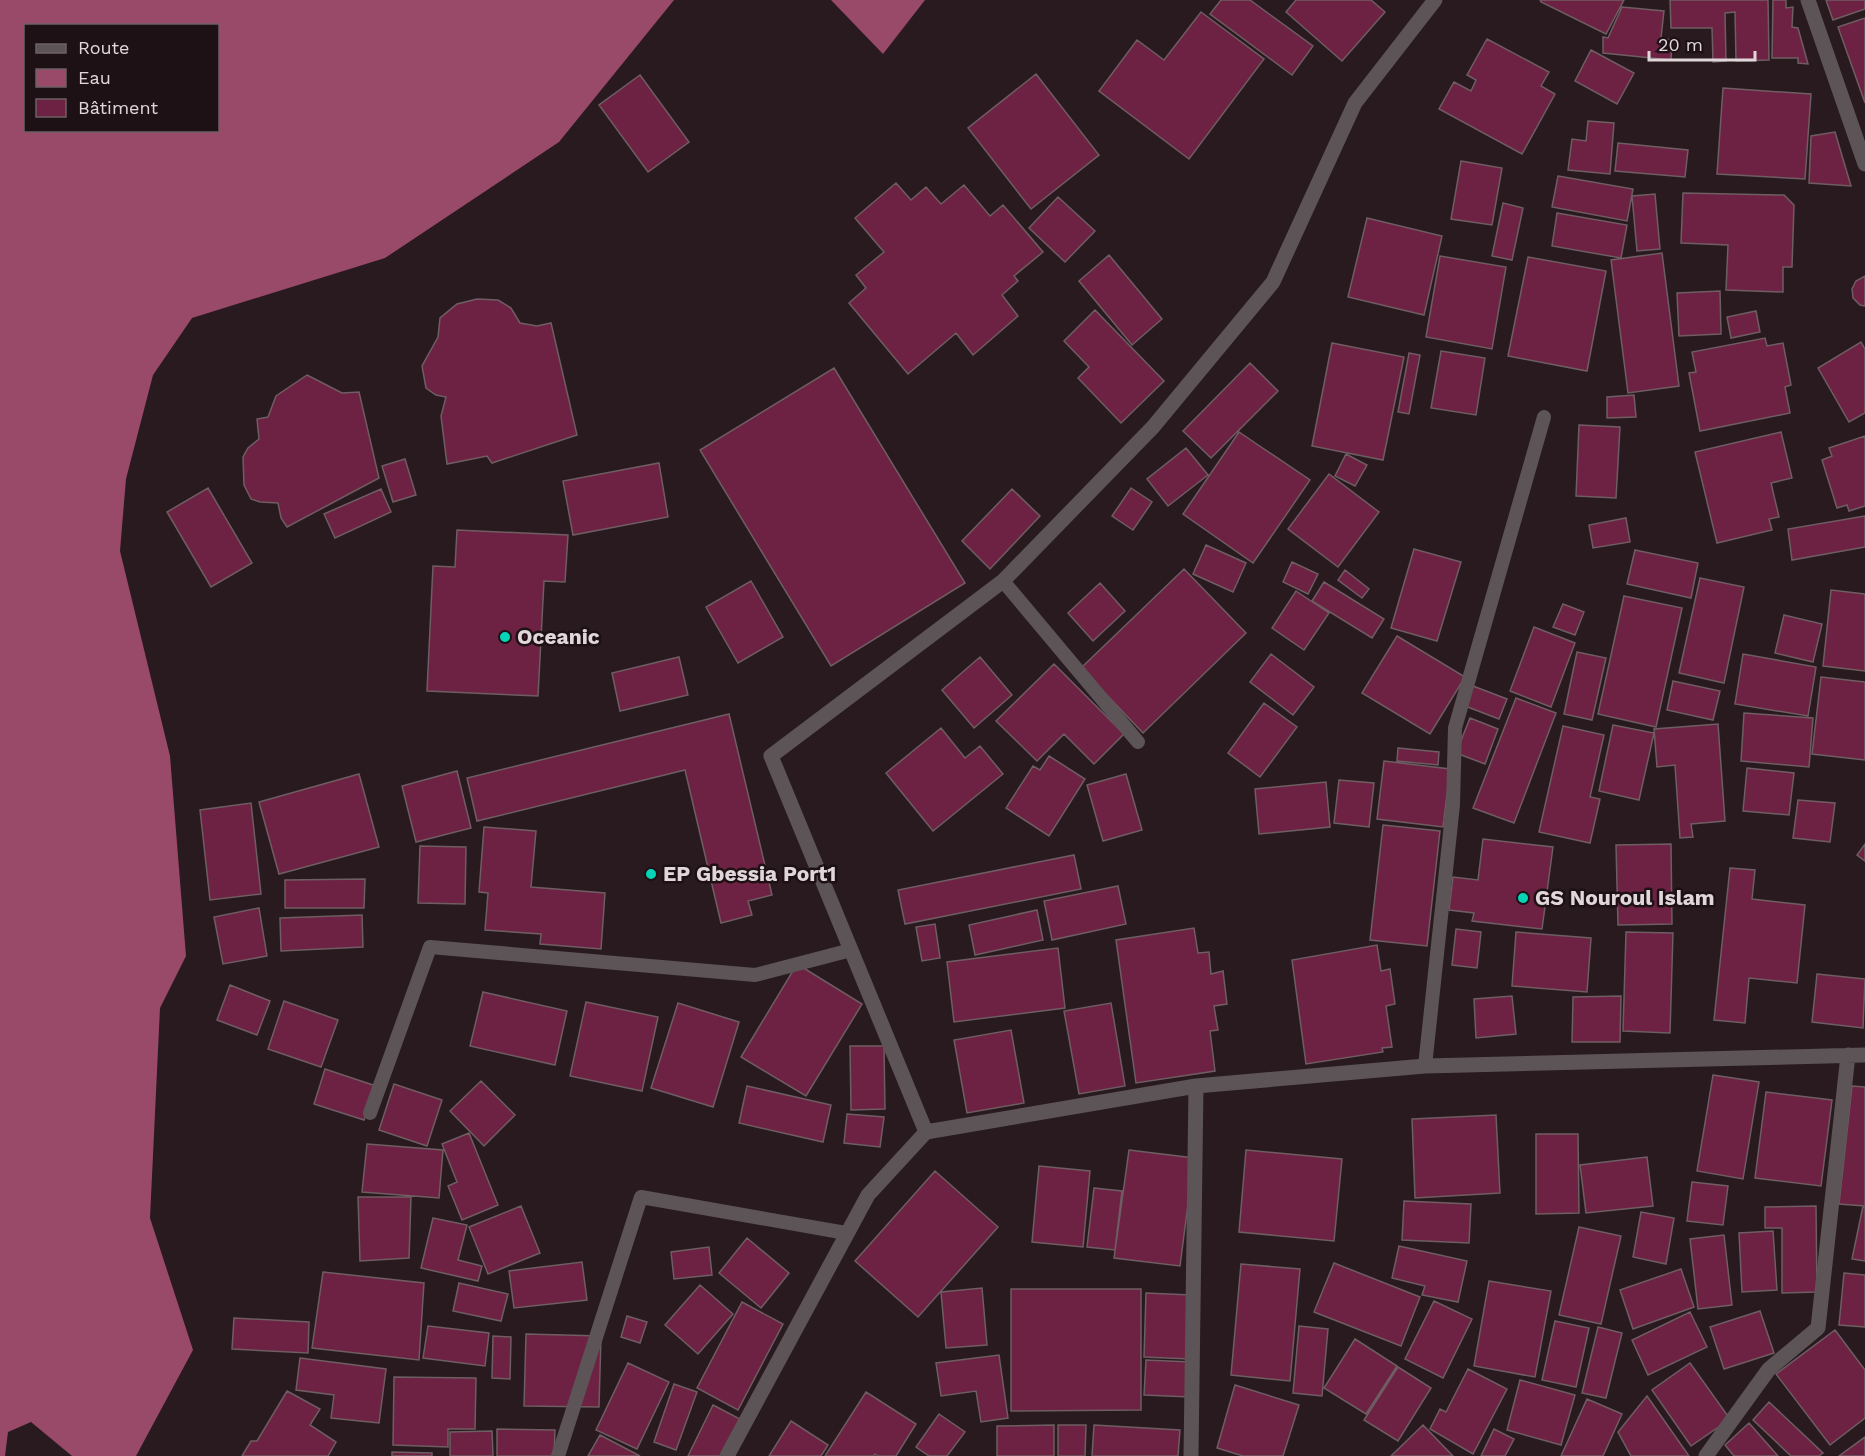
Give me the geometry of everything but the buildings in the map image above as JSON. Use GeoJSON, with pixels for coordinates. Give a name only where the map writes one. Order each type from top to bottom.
{"type":"FeatureCollection","features":[{"type":"Feature","properties":{"kind":"street"},"geometry":{"type":"LineString","coordinates":[[926,1132],[771,756],[1003,581],[1153,428],[1273,282],[1355,103],[1435,0]]}},
{"type":"Feature","properties":{"kind":"street"},"geometry":{"type":"LineString","coordinates":[[1808,0],[1865,164]]}},
{"type":"Feature","properties":{"kind":"street"},"geometry":{"type":"LineString","coordinates":[[1706,1456],[1770,1369],[1818,1328],[1848,1055]]}},
{"type":"Feature","properties":{"kind":"street"},"geometry":{"type":"LineString","coordinates":[[727,1456],[868,1195],[926,1132],[1196,1086],[1425,1066],[1865,1055]]}},
{"type":"Feature","properties":{"kind":"street"},"geometry":{"type":"LineString","coordinates":[[1191,1456],[1196,1086]]}},
{"type":"Feature","properties":{"kind":"lane"},"geometry":{"type":"LineString","coordinates":[[1425,1066],[1453,805],[1455,728],[1544,417]]}},
{"type":"Feature","properties":{"kind":"lane"},"geometry":{"type":"LineString","coordinates":[[1003,581],[1138,742]]}},
{"type":"Feature","properties":{"kind":"lane"},"geometry":{"type":"LineString","coordinates":[[370,1113],[430,947],[755,975],[851,950]]}},
{"type":"Feature","properties":{"kind":"lane"},"geometry":{"type":"LineString","coordinates":[[558,1456],[641,1197],[846,1233]]}},
{"type":"Feature","properties":{"kind":"water"},"geometry":{"type":"Polygon","coordinates":[[[0,0],[674,0],[559,142],[385,258],[192,318],[153,375],[126,479],[120,551],[170,756],[186,956],[160,1008],[150,1218],[193,1350],[136,1456],[72,1456],[31,1422],[8,1432],[5,1456],[0,1456],[0,0]]]}},
{"type":"Feature","properties":{"kind":"water"},"geometry":{"type":"Polygon","coordinates":[[[831,0],[925,0],[883,54],[831,0]]]}},
{"type":"Feature","properties":{"kind":"place","name":"Oceanic"},"geometry":{"type":"Point","coordinates":[505,637]}},
{"type":"Feature","properties":{"kind":"place","name":"EP Gbessia Port1"},"geometry":{"type":"Point","coordinates":[651,874]}},
{"type":"Feature","properties":{"kind":"place","name":"GS Nouroul Islam"},"geometry":{"type":"Point","coordinates":[1523,898]}}]}
